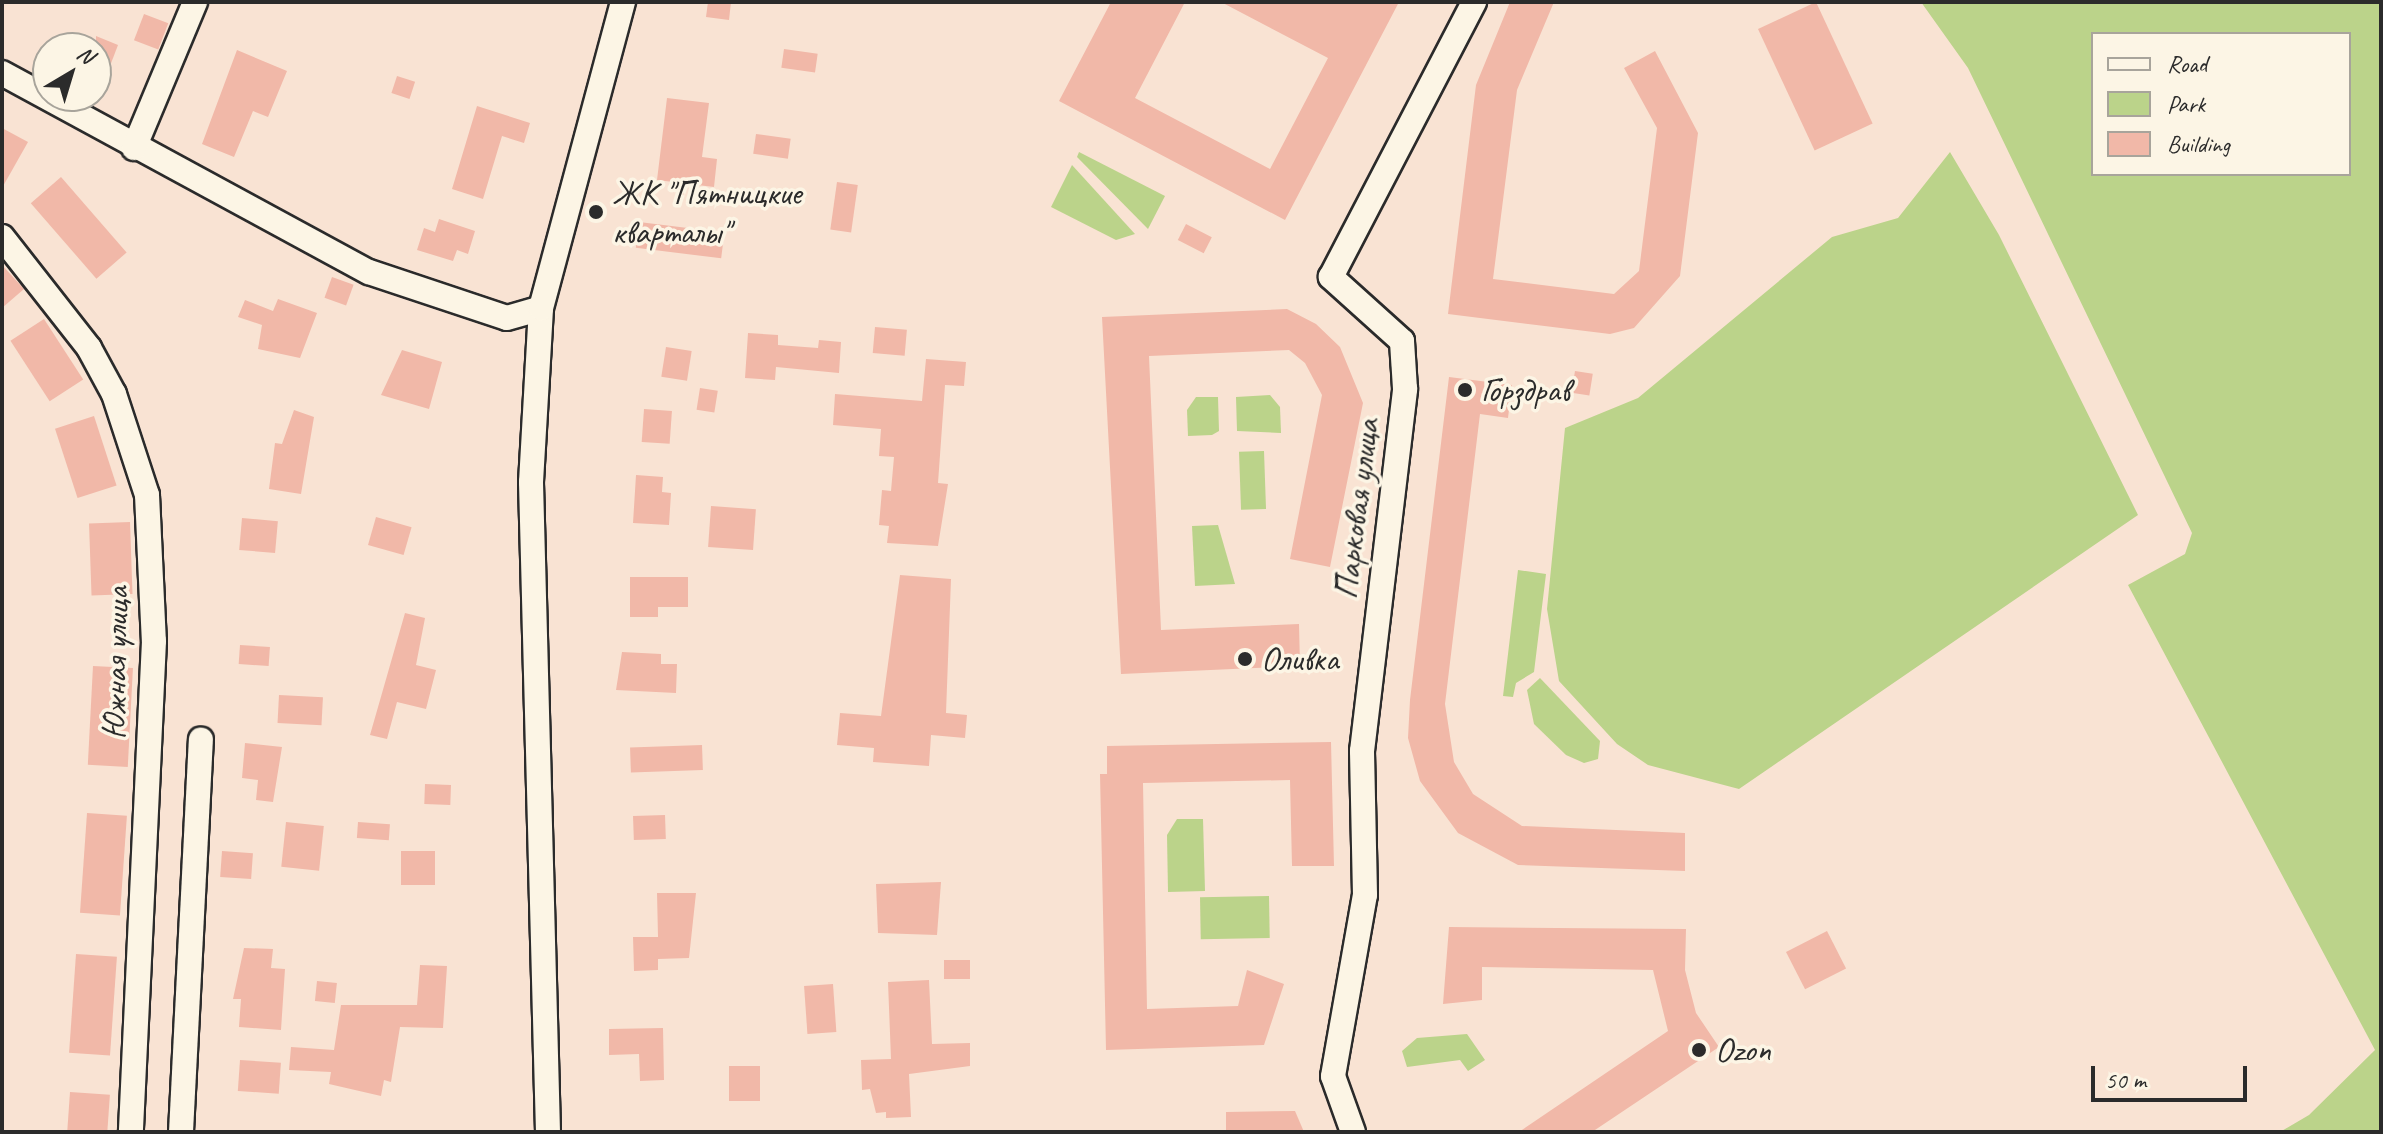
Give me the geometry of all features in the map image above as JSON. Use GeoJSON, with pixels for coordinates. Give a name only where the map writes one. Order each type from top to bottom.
{"type":"FeatureCollection","features":[{"type":"Feature","properties":{"kind":"street"},"geometry":{"type":"LineString","coordinates":[[134,148],[195,2]]}},
{"type":"Feature","properties":{"kind":"street"},"geometry":{"type":"LineString","coordinates":[[548,1132],[531,482],[541,308],[623,2]]}},
{"type":"Feature","properties":{"kind":"street","name":"Парковая улица"},"geometry":{"type":"LineString","coordinates":[[1353,1132],[1333,1076],[1365,895],[1362,751],[1405,389],[1402,341],[1331,277],[1474,2]]}},
{"type":"Feature","properties":{"kind":"street"},"geometry":{"type":"LineString","coordinates":[[2,73],[134,148],[369,272],[507,318],[541,308]]}},
{"type":"Feature","properties":{"kind":"street","name":"Южная улица"},"geometry":{"type":"LineString","coordinates":[[2,237],[89,348],[114,394],[147,495],[154,641],[131,1132]]}},
{"type":"Feature","properties":{"kind":"street"},"geometry":{"type":"LineString","coordinates":[[181,1132],[201,740]]}},
{"type":"Feature","properties":{"kind":"green space"},"geometry":{"type":"Polygon","coordinates":[[[1921,2],[2381,2],[2381,1132],[2280,1132],[2309,1115],[2375,1050],[2128,585],[2185,554],[2192,533],[1968,68],[1921,2]]]}},
{"type":"Feature","properties":{"kind":"green space"},"geometry":{"type":"Polygon","coordinates":[[[1079,152],[1165,196],[1148,229],[1077,157],[1079,152]]]}},
{"type":"Feature","properties":{"kind":"green space"},"geometry":{"type":"Polygon","coordinates":[[[1950,152],[1999,235],[2138,515],[1739,789],[1648,765],[1617,744],[1559,681],[1547,609],[1565,428],[1638,398],[1832,237],[1898,218],[1950,152]]]}},
{"type":"Feature","properties":{"kind":"green space"},"geometry":{"type":"Polygon","coordinates":[[[1072,165],[1135,234],[1116,240],[1051,207],[1072,165]]]}},
{"type":"Feature","properties":{"kind":"green space"},"geometry":{"type":"Polygon","coordinates":[[[1270,395],[1280,407],[1281,433],[1237,431],[1236,397],[1270,395]]]}},
{"type":"Feature","properties":{"kind":"green space"},"geometry":{"type":"Polygon","coordinates":[[[1196,397],[1218,397],[1219,431],[1212,435],[1188,436],[1187,410],[1196,397]]]}},
{"type":"Feature","properties":{"kind":"green space"},"geometry":{"type":"Polygon","coordinates":[[[1264,451],[1266,509],[1241,510],[1239,452],[1264,451]]]}},
{"type":"Feature","properties":{"kind":"green space"},"geometry":{"type":"Polygon","coordinates":[[[1218,525],[1235,584],[1195,586],[1192,526],[1218,525]]]}},
{"type":"Feature","properties":{"kind":"green space"},"geometry":{"type":"Polygon","coordinates":[[[1518,570],[1546,574],[1534,672],[1516,683],[1513,697],[1503,696],[1518,570]]]}},
{"type":"Feature","properties":{"kind":"green space"},"geometry":{"type":"Polygon","coordinates":[[[1540,678],[1600,741],[1598,759],[1584,763],[1566,755],[1534,724],[1527,690],[1540,678]]]}},
{"type":"Feature","properties":{"kind":"green space"},"geometry":{"type":"Polygon","coordinates":[[[1177,819],[1203,819],[1205,891],[1168,892],[1167,835],[1177,819]]]}},
{"type":"Feature","properties":{"kind":"green space"},"geometry":{"type":"Polygon","coordinates":[[[1269,896],[1270,938],[1201,939],[1200,897],[1269,896]]]}},
{"type":"Feature","properties":{"kind":"green space"},"geometry":{"type":"Polygon","coordinates":[[[1467,1034],[1485,1060],[1468,1071],[1460,1060],[1407,1067],[1402,1051],[1417,1038],[1467,1034]]]}},
{"type":"Feature","properties":{"kind":"building"},"geometry":{"type":"Polygon","coordinates":[[[708,2],[731,2],[729,20],[706,17],[708,2]]]}},
{"type":"Feature","properties":{"kind":"building"},"geometry":{"type":"Polygon","coordinates":[[[1111,2],[1185,2],[1135,98],[1270,169],[1328,58],[1221,2],[1399,2],[1285,220],[1059,101],[1111,2]]]}},
{"type":"Feature","properties":{"kind":"building"},"geometry":{"type":"Polygon","coordinates":[[[1510,2],[1554,2],[1517,90],[1493,279],[1614,294],[1639,271],[1657,128],[1624,68],[1655,51],[1698,133],[1680,276],[1634,328],[1610,334],[1448,314],[1476,85],[1510,2]]]}},
{"type":"Feature","properties":{"kind":"building"},"geometry":{"type":"Polygon","coordinates":[[[1816,2],[1873,123],[1815,150],[1758,29],[1816,2]]]}},
{"type":"Feature","properties":{"kind":"building"},"geometry":{"type":"Polygon","coordinates":[[[144,14],[168,23],[158,49],[134,40],[144,14]]]}},
{"type":"Feature","properties":{"kind":"building"},"geometry":{"type":"Polygon","coordinates":[[[112,43],[118,45],[112,61],[112,43]]]}},
{"type":"Feature","properties":{"kind":"building"},"geometry":{"type":"Polygon","coordinates":[[[784,49],[818,54],[815,73],[781,68],[784,49]]]}},
{"type":"Feature","properties":{"kind":"building"},"geometry":{"type":"Polygon","coordinates":[[[237,50],[287,71],[268,117],[253,111],[234,157],[202,144],[237,50]]]}},
{"type":"Feature","properties":{"kind":"building"},"geometry":{"type":"Polygon","coordinates":[[[397,76],[415,82],[410,99],[391,93],[397,76]]]}},
{"type":"Feature","properties":{"kind":"building"},"geometry":{"type":"Polygon","coordinates":[[[667,98],[709,103],[702,157],[717,159],[714,187],[657,180],[667,98]]]}},
{"type":"Feature","properties":{"kind":"building"},"geometry":{"type":"Polygon","coordinates":[[[477,106],[530,123],[524,143],[502,136],[483,199],[452,189],[477,106]]]}},
{"type":"Feature","properties":{"kind":"building"},"geometry":{"type":"Polygon","coordinates":[[[2,128],[28,142],[2,188],[2,128]]]}},
{"type":"Feature","properties":{"kind":"building"},"geometry":{"type":"Polygon","coordinates":[[[756,134],[791,139],[788,159],[753,154],[756,134]]]}},
{"type":"Feature","properties":{"kind":"building"},"geometry":{"type":"Polygon","coordinates":[[[61,177],[127,252],[96,279],[31,203],[61,177]]]}},
{"type":"Feature","properties":{"kind":"building"},"geometry":{"type":"Polygon","coordinates":[[[837,182],[858,185],[851,232],[830,230],[837,182]]]}},
{"type":"Feature","properties":{"kind":"building"},"geometry":{"type":"Polygon","coordinates":[[[439,219],[475,231],[468,254],[457,250],[453,261],[417,250],[424,228],[435,232],[439,219]]]}},
{"type":"Feature","properties":{"kind":"building"},"geometry":{"type":"Polygon","coordinates":[[[639,222],[724,232],[721,258],[636,248],[639,222]]]}},
{"type":"Feature","properties":{"kind":"building"},"geometry":{"type":"Polygon","coordinates":[[[1186,224],[1212,237],[1204,253],[1178,240],[1186,224]]]}},
{"type":"Feature","properties":{"kind":"building"},"geometry":{"type":"Polygon","coordinates":[[[2,265],[24,289],[2,308],[2,265]]]}},
{"type":"Feature","properties":{"kind":"building"},"geometry":{"type":"Polygon","coordinates":[[[332,277],[354,285],[346,306],[324,298],[332,277]]]}},
{"type":"Feature","properties":{"kind":"building"},"geometry":{"type":"Polygon","coordinates":[[[278,299],[317,313],[300,358],[258,349],[262,325],[238,317],[245,300],[273,311],[278,299]]]}},
{"type":"Feature","properties":{"kind":"building"},"geometry":{"type":"Polygon","coordinates":[[[1287,309],[1316,324],[1340,347],[1363,403],[1330,567],[1290,559],[1322,395],[1305,363],[1289,350],[1149,356],[1161,630],[1299,624],[1300,666],[1121,674],[1102,317],[1287,309]]]}},
{"type":"Feature","properties":{"kind":"building"},"geometry":{"type":"Polygon","coordinates":[[[44,319],[83,379],[50,401],[10,341],[44,319]]]}},
{"type":"Feature","properties":{"kind":"building"},"geometry":{"type":"Polygon","coordinates":[[[875,327],[907,330],[905,356],[873,353],[875,327]]]}},
{"type":"Feature","properties":{"kind":"building"},"geometry":{"type":"Polygon","coordinates":[[[748,333],[778,335],[778,345],[818,348],[819,340],[841,342],[839,373],[776,367],[775,380],[745,378],[748,333]]]}},
{"type":"Feature","properties":{"kind":"building"},"geometry":{"type":"Polygon","coordinates":[[[666,347],[692,351],[687,381],[661,377],[666,347]]]}},
{"type":"Feature","properties":{"kind":"building"},"geometry":{"type":"Polygon","coordinates":[[[402,350],[442,362],[429,409],[381,395],[402,350]]]}},
{"type":"Feature","properties":{"kind":"building"},"geometry":{"type":"Polygon","coordinates":[[[926,359],[966,362],[964,386],[945,385],[938,483],[948,484],[938,546],[887,543],[889,526],[879,525],[882,490],[891,491],[894,457],[879,456],[881,429],[833,425],[835,394],[922,401],[926,359]]]}},
{"type":"Feature","properties":{"kind":"building"},"geometry":{"type":"Polygon","coordinates":[[[1575,371],[1593,374],[1589,396],[1572,393],[1575,371]]]}},
{"type":"Feature","properties":{"kind":"building"},"geometry":{"type":"Polygon","coordinates":[[[1449,377],[1512,385],[1508,418],[1480,414],[1445,704],[1454,762],[1473,794],[1522,826],[1685,833],[1685,871],[1518,865],[1458,833],[1420,781],[1408,738],[1410,700],[1449,377]]]}},
{"type":"Feature","properties":{"kind":"building"},"geometry":{"type":"Polygon","coordinates":[[[700,388],[718,391],[714,413],[697,410],[700,388]]]}},
{"type":"Feature","properties":{"kind":"building"},"geometry":{"type":"Polygon","coordinates":[[[644,409],[672,411],[670,444],[642,442],[644,409]]]}},
{"type":"Feature","properties":{"kind":"building"},"geometry":{"type":"Polygon","coordinates":[[[294,410],[314,417],[301,494],[269,489],[275,443],[282,444],[294,410]]]}},
{"type":"Feature","properties":{"kind":"building"},"geometry":{"type":"Polygon","coordinates":[[[94,416],[117,485],[78,498],[55,429],[94,416]]]}},
{"type":"Feature","properties":{"kind":"building"},"geometry":{"type":"Polygon","coordinates":[[[636,475],[663,477],[662,492],[671,493],[669,525],[633,523],[636,475]]]}},
{"type":"Feature","properties":{"kind":"building"},"geometry":{"type":"Polygon","coordinates":[[[711,506],[756,509],[753,550],[708,547],[711,506]]]}},
{"type":"Feature","properties":{"kind":"building"},"geometry":{"type":"Polygon","coordinates":[[[376,517],[412,527],[404,555],[368,545],[376,517]]]}},
{"type":"Feature","properties":{"kind":"building"},"geometry":{"type":"Polygon","coordinates":[[[242,518],[278,521],[275,553],[239,550],[242,518]]]}},
{"type":"Feature","properties":{"kind":"building"},"geometry":{"type":"Polygon","coordinates":[[[130,522],[133,594],[92,595],[89,523],[130,522]]]}},
{"type":"Feature","properties":{"kind":"building"},"geometry":{"type":"Polygon","coordinates":[[[900,575],[951,579],[946,713],[967,715],[965,738],[931,735],[929,766],[873,762],[874,748],[837,745],[840,713],[881,716],[900,575]]]}},
{"type":"Feature","properties":{"kind":"building"},"geometry":{"type":"Polygon","coordinates":[[[630,577],[688,577],[688,607],[658,607],[658,617],[630,617],[630,577]]]}},
{"type":"Feature","properties":{"kind":"building"},"geometry":{"type":"Polygon","coordinates":[[[405,613],[425,618],[416,665],[436,670],[426,709],[397,702],[387,739],[370,735],[405,613]]]}},
{"type":"Feature","properties":{"kind":"building"},"geometry":{"type":"Polygon","coordinates":[[[240,645],[270,647],[269,666],[239,664],[240,645]]]}},
{"type":"Feature","properties":{"kind":"building"},"geometry":{"type":"Polygon","coordinates":[[[622,652],[661,654],[661,664],[677,664],[676,693],[616,690],[622,652]]]}},
{"type":"Feature","properties":{"kind":"building"},"geometry":{"type":"Polygon","coordinates":[[[93,666],[133,668],[128,767],[88,765],[93,666]]]}},
{"type":"Feature","properties":{"kind":"building"},"geometry":{"type":"Polygon","coordinates":[[[279,695],[323,697],[321,725],[278,723],[279,695]]]}},
{"type":"Feature","properties":{"kind":"building"},"geometry":{"type":"Polygon","coordinates":[[[1331,742],[1334,866],[1292,866],[1290,780],[1143,783],[1147,1009],[1238,1006],[1247,970],[1284,984],[1264,1045],[1106,1050],[1100,774],[1107,774],[1107,746],[1331,742]]]}},
{"type":"Feature","properties":{"kind":"building"},"geometry":{"type":"Polygon","coordinates":[[[245,743],[282,747],[273,802],[256,800],[258,780],[242,778],[245,743]]]}},
{"type":"Feature","properties":{"kind":"building"},"geometry":{"type":"Polygon","coordinates":[[[702,745],[703,770],[631,772],[630,748],[702,745]]]}},
{"type":"Feature","properties":{"kind":"building"},"geometry":{"type":"Polygon","coordinates":[[[425,784],[451,785],[450,805],[424,804],[425,784]]]}},
{"type":"Feature","properties":{"kind":"building"},"geometry":{"type":"Polygon","coordinates":[[[87,813],[127,816],[120,916],[80,913],[87,813]]]}},
{"type":"Feature","properties":{"kind":"building"},"geometry":{"type":"Polygon","coordinates":[[[665,815],[666,839],[634,840],[633,816],[665,815]]]}},
{"type":"Feature","properties":{"kind":"building"},"geometry":{"type":"Polygon","coordinates":[[[286,822],[324,826],[319,871],[281,867],[286,822]]]}},
{"type":"Feature","properties":{"kind":"building"},"geometry":{"type":"Polygon","coordinates":[[[358,822],[390,824],[389,840],[357,838],[358,822]]]}},
{"type":"Feature","properties":{"kind":"building"},"geometry":{"type":"Polygon","coordinates":[[[222,851],[253,853],[251,879],[220,877],[222,851]]]}},
{"type":"Feature","properties":{"kind":"building"},"geometry":{"type":"Polygon","coordinates":[[[401,851],[435,851],[435,885],[401,885],[401,851]]]}},
{"type":"Feature","properties":{"kind":"building"},"geometry":{"type":"Polygon","coordinates":[[[941,882],[937,935],[878,933],[876,884],[941,882]]]}},
{"type":"Feature","properties":{"kind":"building"},"geometry":{"type":"Polygon","coordinates":[[[657,893],[696,893],[689,958],[658,959],[658,970],[634,971],[633,937],[658,937],[657,893]]]}},
{"type":"Feature","properties":{"kind":"building"},"geometry":{"type":"Polygon","coordinates":[[[1449,927],[1686,929],[1685,970],[1696,1013],[1719,1047],[1592,1132],[1519,1132],[1668,1031],[1653,970],[1482,967],[1482,1000],[1443,1004],[1449,927]]]}},
{"type":"Feature","properties":{"kind":"building"},"geometry":{"type":"Polygon","coordinates":[[[1827,931],[1846,968],[1805,989],[1786,952],[1827,931]]]}},
{"type":"Feature","properties":{"kind":"building"},"geometry":{"type":"Polygon","coordinates":[[[244,948],[273,949],[271,968],[285,969],[281,1030],[239,1027],[241,999],[233,999],[244,948]]]}},
{"type":"Feature","properties":{"kind":"building"},"geometry":{"type":"Polygon","coordinates":[[[76,954],[117,957],[110,1056],[69,1053],[76,954]]]}},
{"type":"Feature","properties":{"kind":"building"},"geometry":{"type":"Polygon","coordinates":[[[944,960],[970,960],[970,979],[944,979],[944,960]]]}},
{"type":"Feature","properties":{"kind":"building"},"geometry":{"type":"Polygon","coordinates":[[[420,965],[447,966],[443,1028],[400,1027],[391,1082],[384,1080],[381,1096],[329,1084],[331,1072],[289,1070],[291,1047],[334,1050],[341,1005],[417,1005],[420,965]]]}},
{"type":"Feature","properties":{"kind":"building"},"geometry":{"type":"Polygon","coordinates":[[[929,980],[932,1044],[970,1043],[970,1066],[909,1074],[911,1117],[886,1118],[886,1112],[876,1113],[870,1089],[862,1090],[861,1060],[891,1059],[888,982],[929,980]]]}},
{"type":"Feature","properties":{"kind":"building"},"geometry":{"type":"Polygon","coordinates":[[[317,981],[337,983],[335,1003],[315,1001],[317,981]]]}},
{"type":"Feature","properties":{"kind":"building"},"geometry":{"type":"Polygon","coordinates":[[[833,984],[836,1032],[807,1034],[804,986],[833,984]]]}},
{"type":"Feature","properties":{"kind":"building"},"geometry":{"type":"Polygon","coordinates":[[[663,1028],[664,1080],[640,1081],[639,1054],[609,1055],[609,1029],[663,1028]]]}},
{"type":"Feature","properties":{"kind":"building"},"geometry":{"type":"Polygon","coordinates":[[[240,1060],[281,1063],[279,1094],[238,1091],[240,1060]]]}},
{"type":"Feature","properties":{"kind":"building"},"geometry":{"type":"Polygon","coordinates":[[[729,1066],[760,1066],[760,1101],[729,1101],[729,1066]]]}},
{"type":"Feature","properties":{"kind":"building"},"geometry":{"type":"Polygon","coordinates":[[[70,1092],[110,1095],[107,1132],[67,1132],[70,1092]]]}},
{"type":"Feature","properties":{"kind":"building"},"geometry":{"type":"Polygon","coordinates":[[[1295,1111],[1304,1132],[1226,1132],[1226,1112],[1295,1111]]]}},
{"type":"Feature","properties":{"kind":"place","name":"ЖК \"Пятницкие кварталы\""},"geometry":{"type":"Point","coordinates":[596,212]}},
{"type":"Feature","properties":{"kind":"place","name":"Горздрав"},"geometry":{"type":"Point","coordinates":[1465,390]}},
{"type":"Feature","properties":{"kind":"place","name":"Оливка"},"geometry":{"type":"Point","coordinates":[1245,659]}},
{"type":"Feature","properties":{"kind":"place","name":"Ozon"},"geometry":{"type":"Point","coordinates":[1699,1050]}}]}
